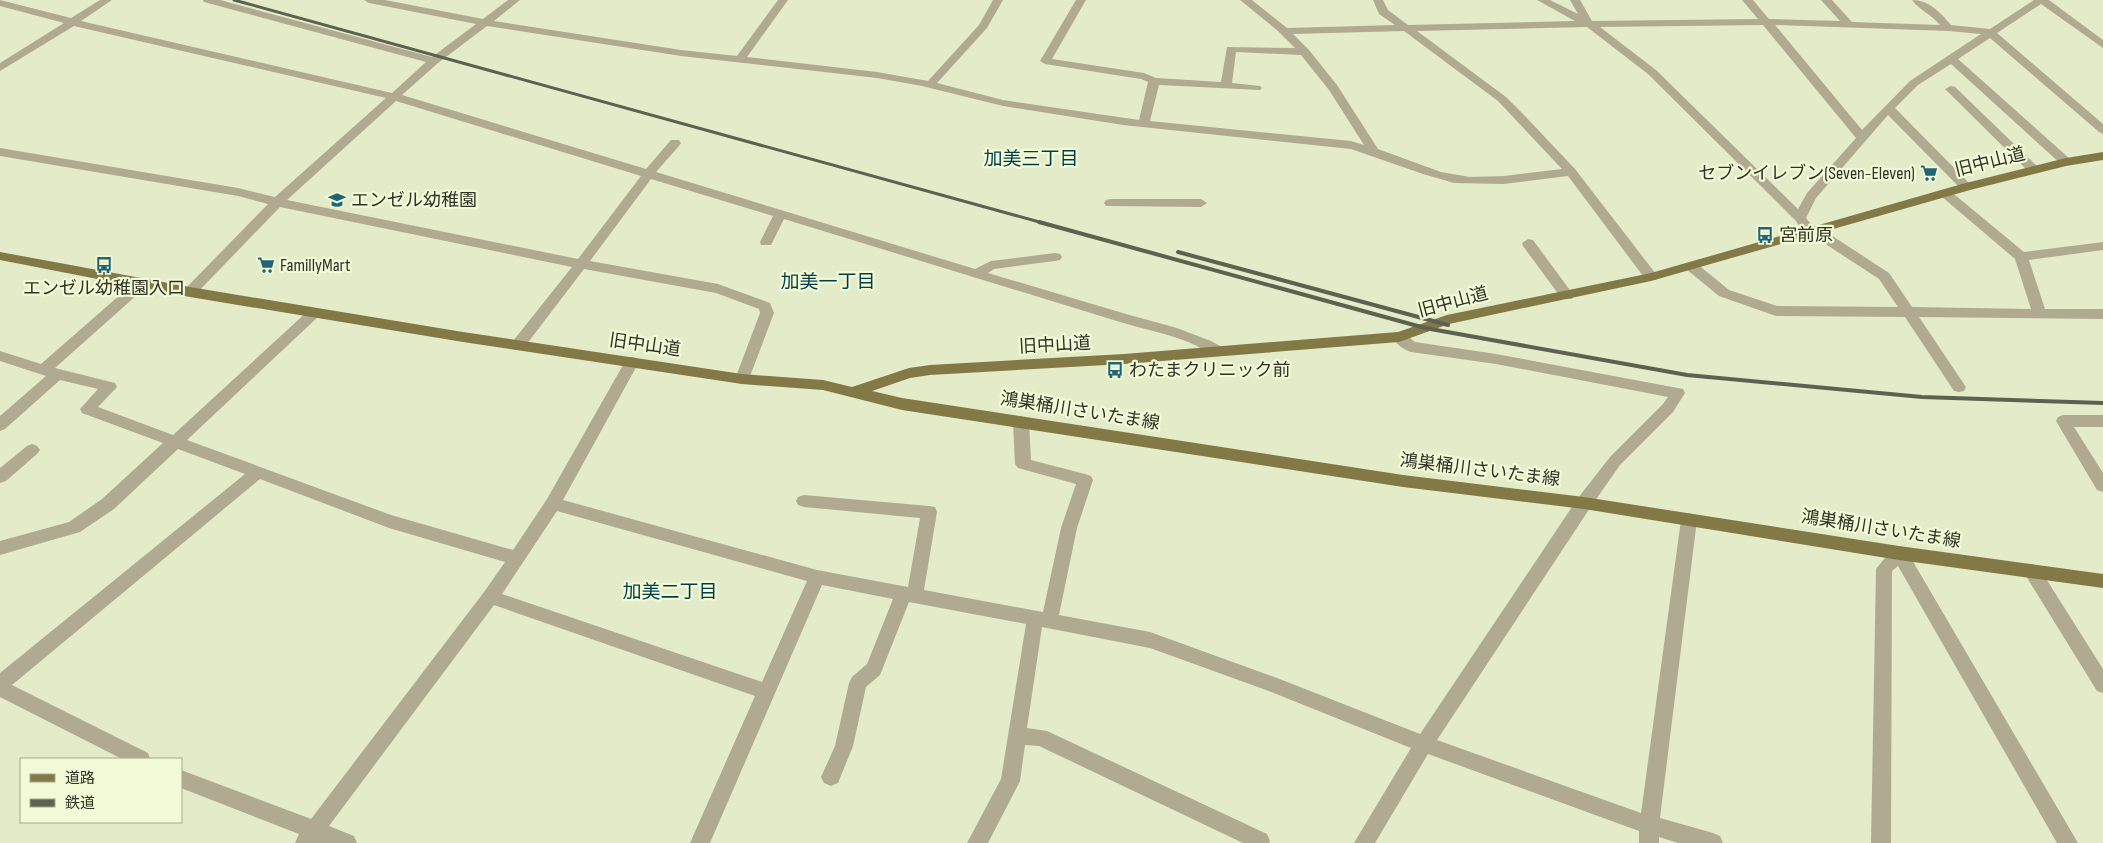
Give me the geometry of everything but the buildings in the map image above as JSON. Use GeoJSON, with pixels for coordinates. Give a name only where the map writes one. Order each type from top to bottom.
{"type":"FeatureCollection","features":[{"type":"Feature","properties":{"kind":"main road","name":"旧中山道"},"geometry":{"type":"LineString","coordinates":[[0,256],[314,313],[742,379],[823,385],[853,392],[916,372],[1124,360],[1399,337],[1447,320],[1651,277],[1966,187],[2066,162],[2103,156]]}},
{"type":"Feature","properties":{"kind":"main road","name":"鴻巣桶川さいたま線"},"geometry":{"type":"LineString","coordinates":[[853,392],[902,404],[1403,481],[1584,503],[1899,553],[2103,581]]}},
{"type":"Feature","properties":{"kind":"street"},"geometry":{"type":"LineString","coordinates":[[0,68],[107,0]]}},
{"type":"Feature","properties":{"kind":"street"},"geometry":{"type":"LineString","coordinates":[[208,0],[434,61]]}},
{"type":"Feature","properties":{"kind":"street"},"geometry":{"type":"LineString","coordinates":[[369,0],[485,23],[673,52],[848,71],[930,85],[1029,108],[1144,124],[1351,145],[1373,150],[1438,176],[1464,180],[1513,180],[1570,172]]}},
{"type":"Feature","properties":{"kind":"street"},"geometry":{"type":"LineString","coordinates":[[190,292],[277,202],[434,61],[515,0]]}},
{"type":"Feature","properties":{"kind":"street"},"geometry":{"type":"LineString","coordinates":[[740,59],[783,0]]}},
{"type":"Feature","properties":{"kind":"street"},"geometry":{"type":"LineString","coordinates":[[930,85],[983,26],[998,0]]}},
{"type":"Feature","properties":{"kind":"street"},"geometry":{"type":"LineString","coordinates":[[1081,0],[1045,61],[1144,76],[1154,81],[1256,88]]}},
{"type":"Feature","properties":{"kind":"street"},"geometry":{"type":"LineString","coordinates":[[1245,0],[1305,52],[1351,113],[1373,150]]}},
{"type":"Feature","properties":{"kind":"street"},"geometry":{"type":"LineString","coordinates":[[1378,0],[1383,12],[1408,28],[1502,99],[1539,136],[1570,172],[1651,277]]}},
{"type":"Feature","properties":{"kind":"street"},"geometry":{"type":"LineString","coordinates":[[1542,0],[1589,24],[1652,72],[1800,218],[1809,231],[1826,238],[1884,276],[1959,387]]}},
{"type":"Feature","properties":{"kind":"street"},"geometry":{"type":"LineString","coordinates":[[1575,0],[1589,24]]}},
{"type":"Feature","properties":{"kind":"street"},"geometry":{"type":"LineString","coordinates":[[1747,0],[1798,58],[1862,138]]}},
{"type":"Feature","properties":{"kind":"street"},"geometry":{"type":"LineString","coordinates":[[1826,0],[1849,25]]}},
{"type":"Feature","properties":{"kind":"street"},"geometry":{"type":"LineString","coordinates":[[1918,0],[1923,6],[1935,12],[1948,28]]}},
{"type":"Feature","properties":{"kind":"street"},"geometry":{"type":"LineString","coordinates":[[1800,218],[1811,196],[1888,108],[1914,83],[1952,59],[1989,32],[2042,0],[2103,44]]}},
{"type":"Feature","properties":{"kind":"street"},"geometry":{"type":"LineString","coordinates":[[0,3],[72,22],[396,96],[1125,319],[1176,331],[1199,340],[1217,351]]}},
{"type":"Feature","properties":{"kind":"street"},"geometry":{"type":"LineString","coordinates":[[1283,31],[1766,22],[1948,28],[1989,32],[2103,130]]}},
{"type":"Feature","properties":{"kind":"street"},"geometry":{"type":"LineString","coordinates":[[1226,86],[1231,49],[1305,52]]}},
{"type":"Feature","properties":{"kind":"street"},"geometry":{"type":"LineString","coordinates":[[1952,59],[2066,162]]}},
{"type":"Feature","properties":{"kind":"street"},"geometry":{"type":"LineString","coordinates":[[1144,124],[1154,81]]}},
{"type":"Feature","properties":{"kind":"street"},"geometry":{"type":"LineString","coordinates":[[1951,89],[2034,170]]}},
{"type":"Feature","properties":{"kind":"street"},"geometry":{"type":"LineString","coordinates":[[1888,108],[1966,187]]}},
{"type":"Feature","properties":{"kind":"street"},"geometry":{"type":"LineString","coordinates":[[518,345],[648,174],[675,143]]}},
{"type":"Feature","properties":{"kind":"street"},"geometry":{"type":"LineString","coordinates":[[0,152],[178,180],[581,264],[718,289],[765,306],[767,313],[742,379]]}},
{"type":"Feature","properties":{"kind":"street"},"geometry":{"type":"LineString","coordinates":[[1945,193],[2021,257],[2040,314]]}},
{"type":"Feature","properties":{"kind":"street"},"geometry":{"type":"LineString","coordinates":[[1110,203],[1201,203]]}},
{"type":"Feature","properties":{"kind":"street"},"geometry":{"type":"LineString","coordinates":[[766,242],[781,213]]}},
{"type":"Feature","properties":{"kind":"street"},"geometry":{"type":"LineString","coordinates":[[1528,243],[1567,296]]}},
{"type":"Feature","properties":{"kind":"street"},"geometry":{"type":"LineString","coordinates":[[2021,257],[2103,246]]}},
{"type":"Feature","properties":{"kind":"street"},"geometry":{"type":"LineString","coordinates":[[977,273],[991,265],[1055,258]]}},
{"type":"Feature","properties":{"kind":"street"},"geometry":{"type":"LineString","coordinates":[[1691,266],[1724,293],[1776,311],[1911,314],[2103,314]]}},
{"type":"Feature","properties":{"kind":"street"},"geometry":{"type":"LineString","coordinates":[[0,425],[50,372],[142,283]]}},
{"type":"Feature","properties":{"kind":"street"},"geometry":{"type":"LineString","coordinates":[[0,548],[74,527],[108,504],[314,313]]}},
{"type":"Feature","properties":{"kind":"street"},"geometry":{"type":"LineString","coordinates":[[1364,843],[1424,744],[1584,503],[1615,461],[1668,408],[1678,393],[1496,359],[1411,347],[1399,337]]}},
{"type":"Feature","properties":{"kind":"street"},"geometry":{"type":"LineString","coordinates":[[0,356],[50,372],[110,387],[87,409],[389,521],[516,558]]}},
{"type":"Feature","properties":{"kind":"street"},"geometry":{"type":"LineString","coordinates":[[310,837],[490,597],[553,504],[632,362]]}},
{"type":"Feature","properties":{"kind":"street"},"geometry":{"type":"LineString","coordinates":[[2103,421],[2063,422],[2103,486]]}},
{"type":"Feature","properties":{"kind":"street"},"geometry":{"type":"LineString","coordinates":[[977,843],[1010,781],[1017,736],[1042,620],[1085,480],[1023,464],[1022,422]]}},
{"type":"Feature","properties":{"kind":"street"},"geometry":{"type":"LineString","coordinates":[[0,477],[32,450]]}},
{"type":"Feature","properties":{"kind":"street"},"geometry":{"type":"LineString","coordinates":[[0,684],[258,472]]}},
{"type":"Feature","properties":{"kind":"street"},"geometry":{"type":"LineString","coordinates":[[804,500],[930,512],[909,595],[874,669],[858,683],[844,746],[832,777]]}},
{"type":"Feature","properties":{"kind":"street"},"geometry":{"type":"LineString","coordinates":[[553,504],[817,577],[1150,640],[1271,684],[1649,834],[1713,843]]}},
{"type":"Feature","properties":{"kind":"street"},"geometry":{"type":"LineString","coordinates":[[1649,834],[1689,520]]}},
{"type":"Feature","properties":{"kind":"street"},"geometry":{"type":"LineString","coordinates":[[1881,843],[1884,569],[1899,553],[2068,843]]}},
{"type":"Feature","properties":{"kind":"street"},"geometry":{"type":"LineString","coordinates":[[2032,571],[2103,685]]}},
{"type":"Feature","properties":{"kind":"street"},"geometry":{"type":"LineString","coordinates":[[700,843],[817,577]]}},
{"type":"Feature","properties":{"kind":"street"},"geometry":{"type":"LineString","coordinates":[[490,597],[767,692]]}},
{"type":"Feature","properties":{"kind":"street"},"geometry":{"type":"LineString","coordinates":[[0,688],[139,758]]}},
{"type":"Feature","properties":{"kind":"street"},"geometry":{"type":"LineString","coordinates":[[1017,736],[1040,737],[1260,841],[1259,843]]}},
{"type":"Feature","properties":{"kind":"street"},"geometry":{"type":"LineString","coordinates":[[182,779],[310,837],[347,843]]}},
{"type":"Feature","properties":{"kind":"railway"},"geometry":{"type":"LineString","coordinates":[[234,0],[1043,223]]}},
{"type":"Feature","properties":{"kind":"railway"},"geometry":{"type":"LineString","coordinates":[[1039,222],[1425,328],[1687,375],[1922,397],[2103,403]]}},
{"type":"Feature","properties":{"kind":"railway"},"geometry":{"type":"LineString","coordinates":[[1178,252],[1448,325]]}},
{"type":"Feature","properties":{"kind":"place","name":"セブンイレブン(Seven-Eleven)"},"geometry":{"type":"Point","coordinates":[1929,173]}},
{"type":"Feature","properties":{"kind":"place","name":"エンゼル幼稚園"},"geometry":{"type":"Point","coordinates":[337,200]}},
{"type":"Feature","properties":{"kind":"place","name":"宮前原"},"geometry":{"type":"Point","coordinates":[1765,235]}},
{"type":"Feature","properties":{"kind":"place","name":"エンゼル幼稚園入口"},"geometry":{"type":"Point","coordinates":[104,265]}},
{"type":"Feature","properties":{"kind":"place","name":"FamillyMart"},"geometry":{"type":"Point","coordinates":[266,265]}},
{"type":"Feature","properties":{"kind":"place","name":"わたまクリニック前"},"geometry":{"type":"Point","coordinates":[1115,370]}},
{"type":"Feature","properties":{"kind":"district","name":"加美三丁目"},"geometry":{"type":"Point","coordinates":[1031,159]}},
{"type":"Feature","properties":{"kind":"district","name":"加美一丁目"},"geometry":{"type":"Point","coordinates":[828,282]}},
{"type":"Feature","properties":{"kind":"district","name":"加美二丁目"},"geometry":{"type":"Point","coordinates":[670,592]}}]}
